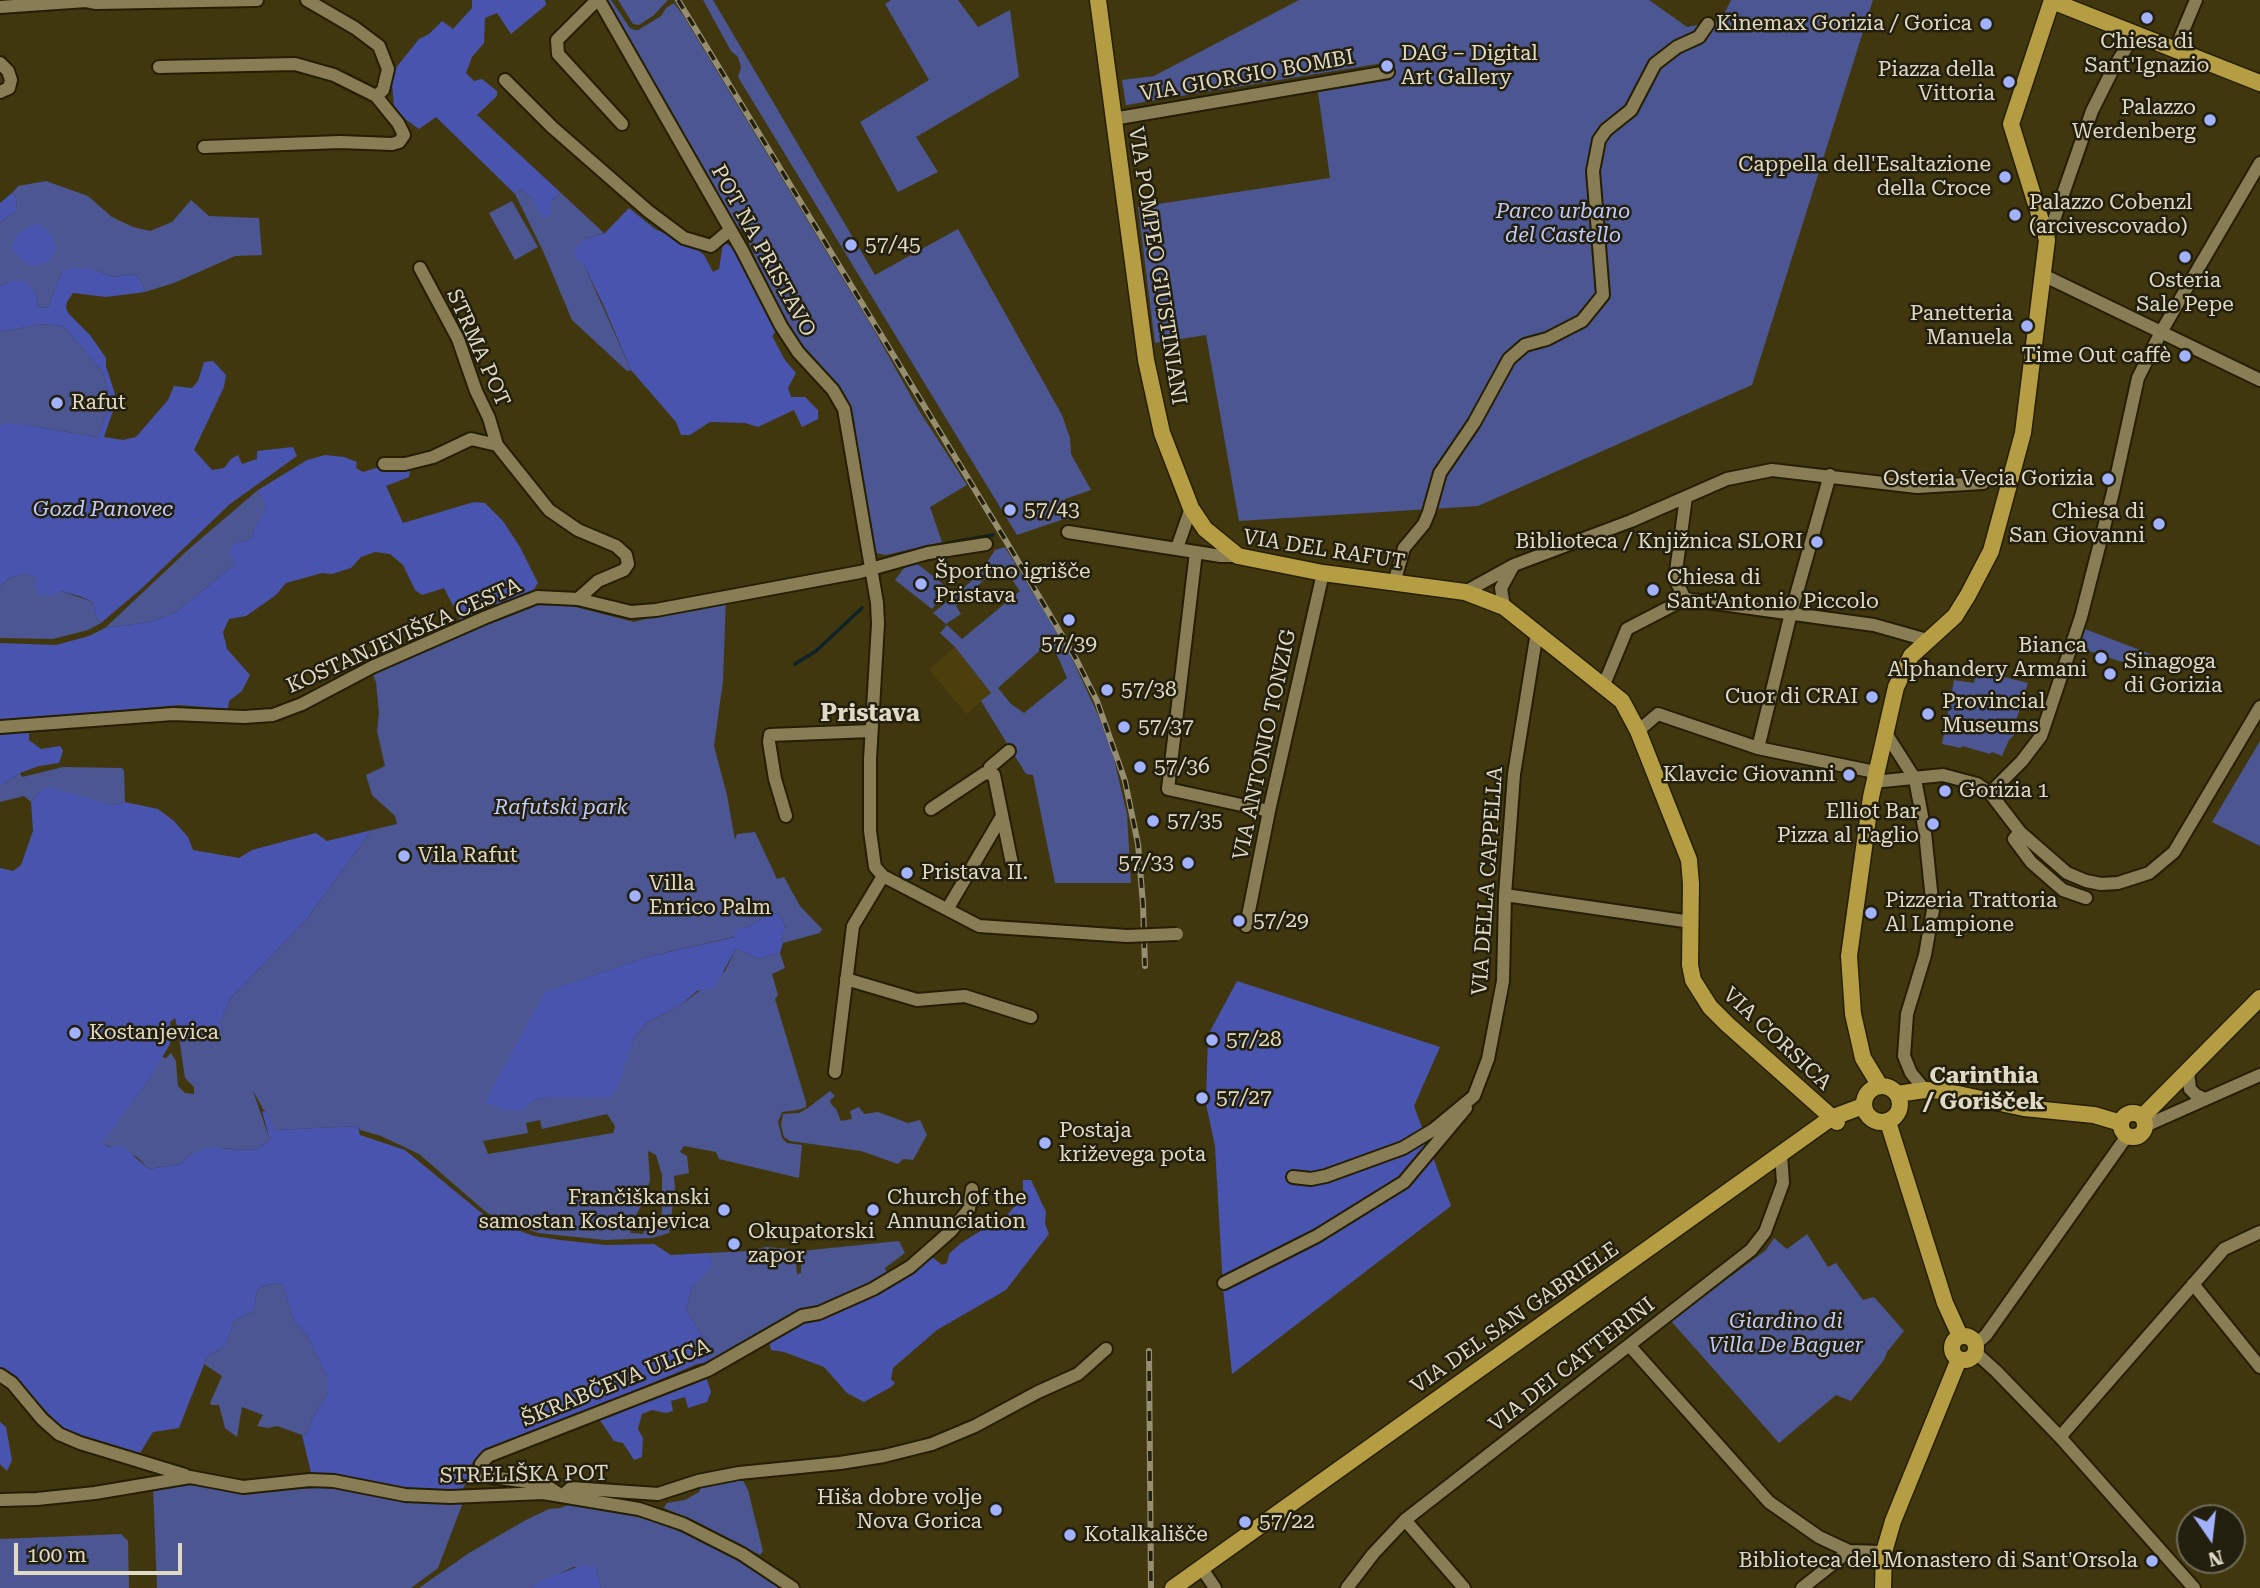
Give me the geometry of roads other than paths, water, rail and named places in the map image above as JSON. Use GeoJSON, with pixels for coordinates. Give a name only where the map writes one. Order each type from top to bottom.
{"type":"FeatureCollection","features":[{"type":"Feature","properties":{"kind":"main road","name":"VIA POMPEO GIUSTINIANI"},"geometry":{"type":"LineString","coordinates":[[1098,0],[1146,360],[1162,433],[1191,508],[1205,529],[1238,556]]}},
{"type":"Feature","properties":{"kind":"main road"},"geometry":{"type":"LineString","coordinates":[[1880,1086],[1863,1058],[1853,1014],[1849,956],[1874,777],[1896,687],[1910,656],[1955,616],[1991,551],[2006,477],[2023,433],[2047,240],[2011,124],[2052,1],[2260,83]]}},
{"type":"Feature","properties":{"kind":"main road","name":"VIA DEL RAFUT"},"geometry":{"type":"LineString","coordinates":[[1238,556],[1323,573],[1465,592],[1504,607],[1622,701]]}},
{"type":"Feature","properties":{"kind":"main road","name":"VIA CORSICA"},"geometry":{"type":"LineString","coordinates":[[1622,701],[1638,731],[1689,860],[1690,965],[1693,980],[1701,994],[1727,1024],[1834,1120]]}},
{"type":"Feature","properties":{"kind":"main road"},"geometry":{"type":"LineString","coordinates":[[1897,1094],[1925,1090],[1944,1091],[2024,1108],[2094,1115],[2124,1130],[2129,1113],[2134,1112],[2144,1121],[2188,1071],[2260,998]]}},
{"type":"Feature","properties":{"kind":"main road"},"geometry":{"type":"LineString","coordinates":[[1880,1086],[1889,1087],[1897,1094],[1899,1112],[1888,1122],[1877,1122],[1864,1109],[1869,1091],[1880,1086]]}},
{"type":"Feature","properties":{"kind":"main road","name":"VIA DEL SAN GABRIELE"},"geometry":{"type":"LineString","coordinates":[[1172,1588],[1781,1154],[1834,1120],[1864,1109]]}},
{"type":"Feature","properties":{"kind":"main road"},"geometry":{"type":"LineString","coordinates":[[1888,1122],[1945,1303],[1960,1336]]}},
{"type":"Feature","properties":{"kind":"main road"},"geometry":{"type":"LineString","coordinates":[[1960,1336],[1970,1336],[1976,1348],[1968,1359],[1959,1359],[1953,1352],[1952,1346],[1960,1336]]}},
{"type":"Feature","properties":{"kind":"main road"},"geometry":{"type":"LineString","coordinates":[[1883,1588],[1884,1552],[1893,1521],[1959,1359]]}},
{"type":"Feature","properties":{"kind":"street"},"geometry":{"type":"LineString","coordinates":[[0,7],[85,0],[96,3],[257,0]]}},
{"type":"Feature","properties":{"kind":"street"},"geometry":{"type":"LineString","coordinates":[[307,0],[355,28],[379,46],[388,69],[383,90],[376,96]]}},
{"type":"Feature","properties":{"kind":"street"},"geometry":{"type":"LineString","coordinates":[[598,0],[557,40],[558,54],[622,124]]}},
{"type":"Feature","properties":{"kind":"street","name":"POT NA PRISTAVO"},"geometry":{"type":"LineString","coordinates":[[598,0],[730,230],[781,327],[798,352],[834,390],[844,409],[877,603],[870,831],[875,867],[883,876]]}},
{"type":"Feature","properties":{"kind":"street"},"geometry":{"type":"LineString","coordinates":[[2175,50],[2196,0]]}},
{"type":"Feature","properties":{"kind":"street"},"geometry":{"type":"LineString","coordinates":[[1394,583],[1404,548],[1424,524],[1429,512],[1440,472],[1475,423],[1508,359],[1525,345],[1547,339],[1582,321],[1603,295],[1593,171],[1599,140],[1606,130],[1631,110],[1655,64],[1676,47],[1699,37],[1708,24]]}},
{"type":"Feature","properties":{"kind":"street"},"geometry":{"type":"LineString","coordinates":[[2047,240],[2092,111],[2114,67],[2135,34]]}},
{"type":"Feature","properties":{"kind":"street"},"geometry":{"type":"LineString","coordinates":[[0,63],[8,71],[11,80],[9,88],[0,92]]}},
{"type":"Feature","properties":{"kind":"street"},"geometry":{"type":"LineString","coordinates":[[159,67],[295,64],[334,75],[376,96],[398,123],[404,135],[399,142],[392,144],[340,142],[204,147]]}},
{"type":"Feature","properties":{"kind":"street","name":"VIA GIORGIO BOMBI"},"geometry":{"type":"LineString","coordinates":[[1113,119],[1388,72]]}},
{"type":"Feature","properties":{"kind":"street"},"geometry":{"type":"LineString","coordinates":[[506,80],[552,127],[648,211],[684,238],[711,246],[730,230]]}},
{"type":"Feature","properties":{"kind":"street"},"geometry":{"type":"LineString","coordinates":[[1990,793],[2022,761],[2041,736],[2077,626],[2113,492],[2138,378],[2161,332],[2260,163]]}},
{"type":"Feature","properties":{"kind":"street","name":"STRMA POT"},"geometry":{"type":"LineString","coordinates":[[420,268],[458,339],[476,391],[489,418],[496,445],[549,510],[578,530],[617,546],[626,555],[628,564],[624,570],[598,581],[578,599]]}},
{"type":"Feature","properties":{"kind":"street"},"geometry":{"type":"LineString","coordinates":[[2043,275],[2260,380]]}},
{"type":"Feature","properties":{"kind":"street"},"geometry":{"type":"LineString","coordinates":[[384,464],[405,464],[433,457],[471,439],[496,445]]}},
{"type":"Feature","properties":{"kind":"street"},"geometry":{"type":"LineString","coordinates":[[1465,592],[1514,565],[1631,521],[1727,479],[1772,470],[1917,487],[1983,483]]}},
{"type":"Feature","properties":{"kind":"street"},"geometry":{"type":"LineString","coordinates":[[1758,748],[1791,613],[1830,475]]}},
{"type":"Feature","properties":{"kind":"street"},"geometry":{"type":"LineString","coordinates":[[1685,599],[1675,579],[1686,497]]}},
{"type":"Feature","properties":{"kind":"street"},"geometry":{"type":"LineString","coordinates":[[1177,548],[1191,508]]}},
{"type":"Feature","properties":{"kind":"street","name":"VIA DEL RAFUT"},"geometry":{"type":"LineString","coordinates":[[1068,532],[1238,556]]}},
{"type":"Feature","properties":{"kind":"street","name":"KOSTANJEVIŠKA CESTA"},"geometry":{"type":"LineString","coordinates":[[0,727],[173,714],[244,717],[273,715],[302,704],[372,667],[537,597],[578,599],[631,612],[656,610],[870,569],[928,553],[986,544]]}},
{"type":"Feature","properties":{"kind":"street"},"geometry":{"type":"LineString","coordinates":[[1196,552],[1168,789],[1269,811]]}},
{"type":"Feature","properties":{"kind":"street"},"geometry":{"type":"LineString","coordinates":[[1504,607],[1501,588],[1514,565]]}},
{"type":"Feature","properties":{"kind":"street","name":"VIA ANTONIO TONZIG"},"geometry":{"type":"LineString","coordinates":[[1246,926],[1323,573]]}},
{"type":"Feature","properties":{"kind":"street"},"geometry":{"type":"LineString","coordinates":[[1603,687],[1627,629],[1685,599],[1874,625],[1927,640]]}},
{"type":"Feature","properties":{"kind":"street","name":"VIA DELLA CAPPELLA"},"geometry":{"type":"LineString","coordinates":[[1293,1177],[1311,1179],[1326,1176],[1403,1147],[1433,1130],[1474,1096],[1488,1059],[1503,981],[1505,895],[1514,774],[1537,632]]}},
{"type":"Feature","properties":{"kind":"street"},"geometry":{"type":"LineString","coordinates":[[1638,731],[1658,714],[1758,748],[1874,777],[1915,779],[1943,775],[1976,784],[1990,793],[2020,832],[2067,873],[2086,881],[2118,883],[2149,873],[2174,852],[2260,707]]}},
{"type":"Feature","properties":{"kind":"street"},"geometry":{"type":"LineString","coordinates":[[786,816],[775,779],[770,736],[871,731]]}},
{"type":"Feature","properties":{"kind":"street"},"geometry":{"type":"LineString","coordinates":[[1885,732],[1915,779],[1925,832],[1933,911],[1925,955],[1907,1014],[1904,1056],[1911,1073],[1925,1090]]}},
{"type":"Feature","properties":{"kind":"street"},"geometry":{"type":"LineString","coordinates":[[990,774],[990,767],[1009,751]]}},
{"type":"Feature","properties":{"kind":"street"},"geometry":{"type":"LineString","coordinates":[[931,809],[975,778],[985,773],[994,775],[1012,864]]}},
{"type":"Feature","properties":{"kind":"street"},"geometry":{"type":"LineString","coordinates":[[948,908],[1002,816]]}},
{"type":"Feature","properties":{"kind":"street"},"geometry":{"type":"LineString","coordinates":[[2020,832],[2014,839],[2031,862],[2063,890],[2086,898]]}},
{"type":"Feature","properties":{"kind":"street"},"geometry":{"type":"LineString","coordinates":[[835,1072],[853,926],[883,876],[979,926],[1127,936],[1177,934]]}},
{"type":"Feature","properties":{"kind":"street"},"geometry":{"type":"LineString","coordinates":[[1505,895],[1691,922]]}},
{"type":"Feature","properties":{"kind":"street"},"geometry":{"type":"LineString","coordinates":[[846,979],[917,1000],[965,996],[1031,1017]]}},
{"type":"Feature","properties":{"kind":"street"},"geometry":{"type":"LineString","coordinates":[[2188,1071],[2190,1089],[2196,1096],[2205,1099]]}},
{"type":"Feature","properties":{"kind":"street"},"geometry":{"type":"LineString","coordinates":[[2144,1121],[2260,1075]]}},
{"type":"Feature","properties":{"kind":"street"},"geometry":{"type":"LineString","coordinates":[[1224,1283],[1317,1236],[1404,1182],[1461,1117],[1474,1096]]}},
{"type":"Feature","properties":{"kind":"street"},"geometry":{"type":"LineString","coordinates":[[2124,1130],[1976,1348],[2060,1437],[2194,1588]]}},
{"type":"Feature","properties":{"kind":"street","name":"VIA DEI CATTERINI"},"geometry":{"type":"LineString","coordinates":[[1347,1588],[1373,1554],[1405,1520],[1751,1250],[1765,1232],[1783,1183],[1781,1154]]}},
{"type":"Feature","properties":{"kind":"street","name":"ŠKRABČEVA ULICA"},"geometry":{"type":"LineString","coordinates":[[562,1496],[544,1484],[484,1476],[481,1474],[481,1464],[488,1456],[708,1370],[802,1316],[819,1313],[873,1289],[910,1267],[951,1231],[969,1209],[972,1189]]}},
{"type":"Feature","properties":{"kind":"street"},"geometry":{"type":"LineString","coordinates":[[2060,1437],[2224,1249],[2260,1232]]}},
{"type":"Feature","properties":{"kind":"street"},"geometry":{"type":"LineString","coordinates":[[2193,1284],[2260,1367]]}},
{"type":"Feature","properties":{"kind":"street"},"geometry":{"type":"LineString","coordinates":[[1629,1345],[1769,1502],[1819,1537],[1849,1551],[1884,1552]]}},
{"type":"Feature","properties":{"kind":"street","name":"STRELIŠKA POT"},"geometry":{"type":"LineString","coordinates":[[0,1500],[95,1493],[190,1477],[243,1487],[310,1480],[334,1481],[405,1495],[450,1497],[543,1493],[562,1496],[571,1489],[658,1494],[698,1481],[739,1473],[840,1463],[932,1444],[975,1426],[1038,1392],[1079,1374],[1106,1349]]}},
{"type":"Feature","properties":{"kind":"street"},"geometry":{"type":"LineString","coordinates":[[0,1375],[12,1383],[42,1419],[59,1434],[190,1477]]}},
{"type":"Feature","properties":{"kind":"street"},"geometry":{"type":"LineString","coordinates":[[562,1496],[639,1509],[684,1524],[742,1554],[793,1588]]}},
{"type":"Feature","properties":{"kind":"street"},"geometry":{"type":"LineString","coordinates":[[1405,1520],[1464,1588]]}},
{"type":"Feature","properties":{"kind":"street"},"geometry":{"type":"LineString","coordinates":[[1802,1588],[1849,1551]]}},
{"type":"Feature","properties":{"kind":"street"},"geometry":{"type":"LineString","coordinates":[[1201,1567],[1215,1588]]}},
{"type":"Feature","properties":{"kind":"waterway"},"geometry":{"type":"LineString","coordinates":[[947,543],[993,535]]}},
{"type":"Feature","properties":{"kind":"waterway"},"geometry":{"type":"LineString","coordinates":[[795,664],[816,651],[862,608]]}},
{"type":"Feature","properties":{"kind":"tunnel"},"geometry":{"type":"LineString","coordinates":[[1983,483],[1999,478]]}},
{"type":"Feature","properties":{"kind":"railway"},"geometry":{"type":"LineString","coordinates":[[678,0],[1006,541],[1076,659],[1097,701],[1125,781],[1138,844],[1145,966]]}},
{"type":"Feature","properties":{"kind":"railway"},"geometry":{"type":"LineString","coordinates":[[1149,1351],[1151,1588]]}},
{"type":"Feature","properties":{"kind":"place","name":"Chiesa di Sant'Ignazio"},"geometry":{"type":"Point","coordinates":[2147,18]}},
{"type":"Feature","properties":{"kind":"place","name":"Kinemax Gorizia / Gorica"},"geometry":{"type":"Point","coordinates":[1986,24]}},
{"type":"Feature","properties":{"kind":"place","name":"DAG – Digital Art Gallery"},"geometry":{"type":"Point","coordinates":[1387,66]}},
{"type":"Feature","properties":{"kind":"place","name":"Piazza della Vittoria"},"geometry":{"type":"Point","coordinates":[2009,82]}},
{"type":"Feature","properties":{"kind":"place","name":"Palazzo Werdenberg"},"geometry":{"type":"Point","coordinates":[2210,120]}},
{"type":"Feature","properties":{"kind":"place","name":"Cappella dell'Esaltazione della Croce"},"geometry":{"type":"Point","coordinates":[2005,177]}},
{"type":"Feature","properties":{"kind":"place","name":"Palazzo Cobenzl (arcivescovado)"},"geometry":{"type":"Point","coordinates":[2015,215]}},
{"type":"Feature","properties":{"kind":"place","name":"57/45"},"geometry":{"type":"Point","coordinates":[851,245]}},
{"type":"Feature","properties":{"kind":"place","name":"Osteria Sale Pepe"},"geometry":{"type":"Point","coordinates":[2185,257]}},
{"type":"Feature","properties":{"kind":"place","name":"Panetteria Manuela"},"geometry":{"type":"Point","coordinates":[2027,326]}},
{"type":"Feature","properties":{"kind":"place","name":"Time Out caffè"},"geometry":{"type":"Point","coordinates":[2185,356]}},
{"type":"Feature","properties":{"kind":"place","name":"Rafut"},"geometry":{"type":"Point","coordinates":[57,403]}},
{"type":"Feature","properties":{"kind":"place","name":"Osteria Vecia Gorizia"},"geometry":{"type":"Point","coordinates":[2108,479]}},
{"type":"Feature","properties":{"kind":"place","name":"57/43"},"geometry":{"type":"Point","coordinates":[1010,510]}},
{"type":"Feature","properties":{"kind":"place","name":"Chiesa di San Giovanni"},"geometry":{"type":"Point","coordinates":[2159,524]}},
{"type":"Feature","properties":{"kind":"place","name":"Biblioteca / Knjižnica SLORI"},"geometry":{"type":"Point","coordinates":[1817,542]}},
{"type":"Feature","properties":{"kind":"place","name":"Športno igrišče Pristava"},"geometry":{"type":"Point","coordinates":[921,584]}},
{"type":"Feature","properties":{"kind":"place","name":"Chiesa di Sant'Antonio Piccolo"},"geometry":{"type":"Point","coordinates":[1653,590]}},
{"type":"Feature","properties":{"kind":"place","name":"57/39"},"geometry":{"type":"Point","coordinates":[1069,620]}},
{"type":"Feature","properties":{"kind":"place","name":"Bianca Alphandery Armani"},"geometry":{"type":"Point","coordinates":[2101,658]}},
{"type":"Feature","properties":{"kind":"place","name":"Sinagoga di Gorizia"},"geometry":{"type":"Point","coordinates":[2110,674]}},
{"type":"Feature","properties":{"kind":"place","name":"57/38"},"geometry":{"type":"Point","coordinates":[1107,690]}},
{"type":"Feature","properties":{"kind":"place","name":"Cuor di CRAI"},"geometry":{"type":"Point","coordinates":[1872,697]}},
{"type":"Feature","properties":{"kind":"place","name":"Provincial Museums"},"geometry":{"type":"Point","coordinates":[1928,714]}},
{"type":"Feature","properties":{"kind":"place","name":"57/37"},"geometry":{"type":"Point","coordinates":[1124,727]}},
{"type":"Feature","properties":{"kind":"place","name":"57/36"},"geometry":{"type":"Point","coordinates":[1140,767]}},
{"type":"Feature","properties":{"kind":"place","name":"Klavcic Giovanni"},"geometry":{"type":"Point","coordinates":[1849,775]}},
{"type":"Feature","properties":{"kind":"place","name":"Gorizia 1"},"geometry":{"type":"Point","coordinates":[1945,791]}},
{"type":"Feature","properties":{"kind":"place","name":"57/35"},"geometry":{"type":"Point","coordinates":[1153,821]}},
{"type":"Feature","properties":{"kind":"place","name":"Elliot Bar Pizza al Taglio"},"geometry":{"type":"Point","coordinates":[1933,824]}},
{"type":"Feature","properties":{"kind":"place","name":"Vila Rafut"},"geometry":{"type":"Point","coordinates":[404,856]}},
{"type":"Feature","properties":{"kind":"place","name":"57/33"},"geometry":{"type":"Point","coordinates":[1188,863]}},
{"type":"Feature","properties":{"kind":"place","name":"Pristava II."},"geometry":{"type":"Point","coordinates":[907,873]}},
{"type":"Feature","properties":{"kind":"place","name":"Villa Enrico Palm"},"geometry":{"type":"Point","coordinates":[635,896]}},
{"type":"Feature","properties":{"kind":"place","name":"Pizzeria Trattoria Al Lampione"},"geometry":{"type":"Point","coordinates":[1871,913]}},
{"type":"Feature","properties":{"kind":"place","name":"57/29"},"geometry":{"type":"Point","coordinates":[1239,921]}},
{"type":"Feature","properties":{"kind":"place","name":"Kostanjevica"},"geometry":{"type":"Point","coordinates":[75,1033]}},
{"type":"Feature","properties":{"kind":"place","name":"57/28"},"geometry":{"type":"Point","coordinates":[1212,1040]}},
{"type":"Feature","properties":{"kind":"place","name":"57/27"},"geometry":{"type":"Point","coordinates":[1202,1098]}},
{"type":"Feature","properties":{"kind":"place","name":"Postaja križevega pota"},"geometry":{"type":"Point","coordinates":[1045,1143]}},
{"type":"Feature","properties":{"kind":"place","name":"Frančiškanski samostan Kostanjevica"},"geometry":{"type":"Point","coordinates":[724,1210]}},
{"type":"Feature","properties":{"kind":"place","name":"Church of the Annunciation"},"geometry":{"type":"Point","coordinates":[873,1210]}},
{"type":"Feature","properties":{"kind":"place","name":"Okupatorski zapor"},"geometry":{"type":"Point","coordinates":[734,1244]}},
{"type":"Feature","properties":{"kind":"place","name":"Hiša dobre volje Nova Gorica"},"geometry":{"type":"Point","coordinates":[996,1510]}},
{"type":"Feature","properties":{"kind":"place","name":"57/22"},"geometry":{"type":"Point","coordinates":[1245,1522]}},
{"type":"Feature","properties":{"kind":"place","name":"Kotalkališče"},"geometry":{"type":"Point","coordinates":[1070,1535]}},
{"type":"Feature","properties":{"kind":"place","name":"Biblioteca del Monastero di Sant'Orsola"},"geometry":{"type":"Point","coordinates":[2152,1561]}},
{"type":"Feature","properties":{"kind":"district","name":"Pristava"},"geometry":{"type":"Point","coordinates":[870,714]}},
{"type":"Feature","properties":{"kind":"district","name":"Carinthia / Gorišček"},"geometry":{"type":"Point","coordinates":[1984,1089]}},
{"type":"Feature","properties":{"kind":"park label","name":"Parco urbano del Castello"},"geometry":{"type":"Point","coordinates":[1563,224]}},
{"type":"Feature","properties":{"kind":"park label","name":"Gozd Panovec"},"geometry":{"type":"Point","coordinates":[103,510]}},
{"type":"Feature","properties":{"kind":"park label","name":"Rafutski park"},"geometry":{"type":"Point","coordinates":[561,808]}},
{"type":"Feature","properties":{"kind":"park label","name":"Giardino di Villa De Baguer"},"geometry":{"type":"Point","coordinates":[1786,1334]}}]}
